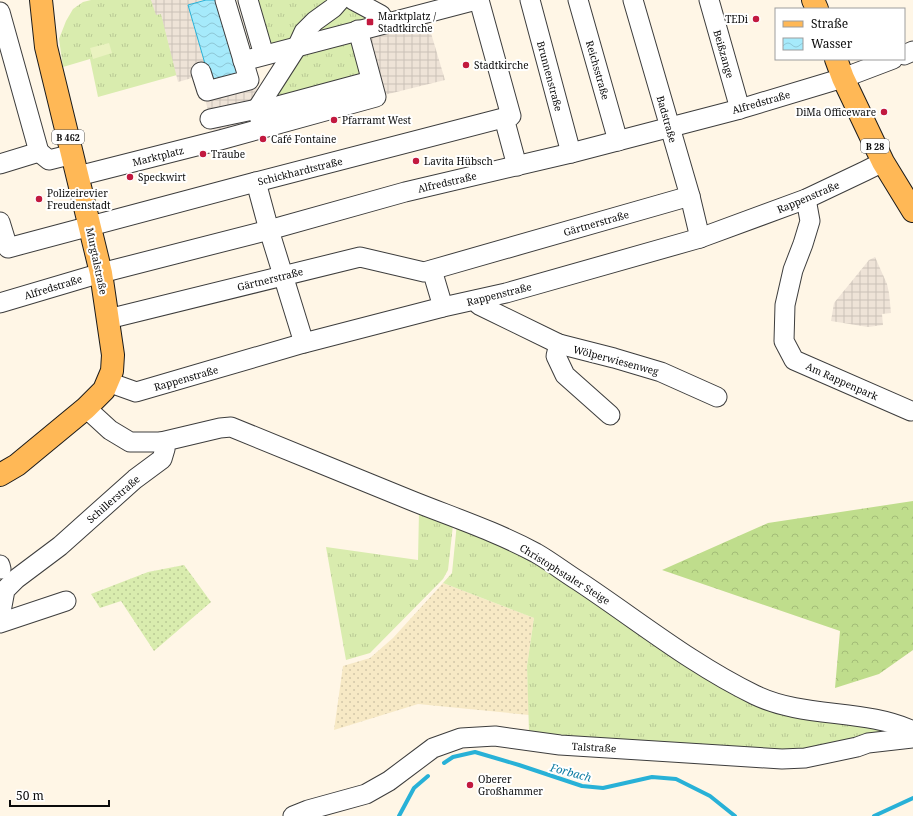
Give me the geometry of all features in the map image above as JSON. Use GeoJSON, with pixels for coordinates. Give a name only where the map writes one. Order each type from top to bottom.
{"type":"FeatureCollection","features":[{"type":"Feature","properties":{"kind":"main road","name":"Murgtalstraße"},"geometry":{"type":"LineString","coordinates":[[0,475],[17,465],[86,408],[104,390],[112,371],[113,355],[101,273],[46,46],[41,0]]}},
{"type":"Feature","properties":{"kind":"main road","name":"B 28"},"geometry":{"type":"LineString","coordinates":[[840,69],[882,162],[913,210]]}},
{"type":"Feature","properties":{"kind":"street"},"geometry":{"type":"LineString","coordinates":[[258,109],[298,45],[304,32],[315,21],[333,8],[340,0]]}},
{"type":"Feature","properties":{"kind":"street"},"geometry":{"type":"LineString","coordinates":[[353,0],[381,14],[385,22]]}},
{"type":"Feature","properties":{"kind":"street"},"geometry":{"type":"LineString","coordinates":[[243,61],[385,22],[423,6],[476,0]]}},
{"type":"Feature","properties":{"kind":"street"},"geometry":{"type":"LineString","coordinates":[[479,0],[508,117],[517,166]]}},
{"type":"Feature","properties":{"kind":"street","name":"Brunnenstraße"},"geometry":{"type":"LineString","coordinates":[[530,0],[571,153]]}},
{"type":"Feature","properties":{"kind":"street","name":"Reichsstraße"},"geometry":{"type":"LineString","coordinates":[[578,0],[618,141]]}},
{"type":"Feature","properties":{"kind":"street","name":"Badstraße"},"geometry":{"type":"LineString","coordinates":[[633,0],[690,196],[700,238]]}},
{"type":"Feature","properties":{"kind":"street","name":"Beißzange"},"geometry":{"type":"LineString","coordinates":[[709,0],[740,108]]}},
{"type":"Feature","properties":{"kind":"street"},"geometry":{"type":"LineString","coordinates":[[263,128],[227,7],[250,4],[264,55]]}},
{"type":"Feature","properties":{"kind":"street"},"geometry":{"type":"LineString","coordinates":[[0,12],[39,152],[48,160],[72,154]]}},
{"type":"Feature","properties":{"kind":"street"},"geometry":{"type":"LineString","coordinates":[[213,119],[258,109],[266,109],[374,89],[358,30]]}},
{"type":"Feature","properties":{"kind":"street","name":"Alfredstraße"},"geometry":{"type":"LineString","coordinates":[[0,303],[101,273],[269,230],[405,192],[571,153],[740,108],[840,69],[888,60]]}},
{"type":"Feature","properties":{"kind":"street"},"geometry":{"type":"LineString","coordinates":[[202,72],[213,119],[220,140]]}},
{"type":"Feature","properties":{"kind":"street"},"geometry":{"type":"LineString","coordinates":[[207,91],[249,80]]}},
{"type":"Feature","properties":{"kind":"street"},"geometry":{"type":"LineString","coordinates":[[229,85],[244,133]]}},
{"type":"Feature","properties":{"kind":"street","name":"Marktplatz"},"geometry":{"type":"LineString","coordinates":[[78,176],[110,165],[220,140],[263,128],[374,89]]}},
{"type":"Feature","properties":{"kind":"street","name":"Schickhardtstraße"},"geometry":{"type":"LineString","coordinates":[[0,222],[8,248],[508,117]]}},
{"type":"Feature","properties":{"kind":"street"},"geometry":{"type":"LineString","coordinates":[[0,164],[39,152]]}},
{"type":"Feature","properties":{"kind":"street","name":"Rappenstraße"},"geometry":{"type":"LineString","coordinates":[[108,382],[136,392],[304,343],[443,307],[506,293],[700,238],[806,199],[882,162]]}},
{"type":"Feature","properties":{"kind":"street"},"geometry":{"type":"LineString","coordinates":[[256,182],[269,230],[304,343]]}},
{"type":"Feature","properties":{"kind":"street","name":"Gärtnerstraße"},"geometry":{"type":"LineString","coordinates":[[108,319],[360,258],[367,258],[424,272],[690,196]]}},
{"type":"Feature","properties":{"kind":"street","name":"Am Rappenpark"},"geometry":{"type":"LineString","coordinates":[[806,199],[810,220],[793,270],[785,305],[784,341],[794,360],[911,411]]}},
{"type":"Feature","properties":{"kind":"street"},"geometry":{"type":"LineString","coordinates":[[432,270],[443,307]]}},
{"type":"Feature","properties":{"kind":"street","name":"Wölperwiesenweg"},"geometry":{"type":"LineString","coordinates":[[477,300],[479,305],[558,344],[661,372],[717,397]]}},
{"type":"Feature","properties":{"kind":"street"},"geometry":{"type":"LineString","coordinates":[[558,344],[556,356],[565,375],[610,415]]}},
{"type":"Feature","properties":{"kind":"street"},"geometry":{"type":"LineString","coordinates":[[86,408],[110,430],[130,442],[161,442]]}},
{"type":"Feature","properties":{"kind":"street","name":"Christophstaler Steige"},"geometry":{"type":"LineString","coordinates":[[161,442],[231,427],[412,501],[503,536],[537,554],[601,596],[684,655],[771,702],[794,708],[848,715],[897,724],[913,731]]}},
{"type":"Feature","properties":{"kind":"street","name":"Schillerstraße"},"geometry":{"type":"LineString","coordinates":[[0,617],[6,590],[16,579],[60,546],[135,479],[162,459],[165,449],[161,442]]}},
{"type":"Feature","properties":{"kind":"street"},"geometry":{"type":"LineString","coordinates":[[0,623],[66,601]]}},
{"type":"Feature","properties":{"kind":"street","name":"Talstraße"},"geometry":{"type":"LineString","coordinates":[[293,816],[308,810],[366,794],[389,781],[433,748],[461,738],[495,736],[560,745],[782,759],[805,758],[868,744],[913,738]]}},
{"type":"Feature","properties":{"kind":"shaded area"},"geometry":{"type":"Polygon","coordinates":[[[151,0],[206,0],[188,5],[249,59],[267,127],[216,141],[199,76],[178,82],[161,14],[156,15],[151,0]]]}},
{"type":"Feature","properties":{"kind":"shaded area"},"geometry":{"type":"Polygon","coordinates":[[[425,13],[445,80],[376,97],[358,30],[425,13]]]}},
{"type":"Feature","properties":{"kind":"shaded area"},"geometry":{"type":"Polygon","coordinates":[[[875,257],[887,284],[889,293],[891,313],[882,314],[883,325],[868,327],[831,321],[834,303],[869,260],[875,257]]]}},
{"type":"Feature","properties":{"kind":"shaded area"},"geometry":{"type":"Polygon","coordinates":[[[443,583],[534,618],[527,666],[529,715],[418,704],[334,730],[343,666],[370,658],[393,638],[443,583]]]}},
{"type":"Feature","properties":{"kind":"green space"},"geometry":{"type":"Polygon","coordinates":[[[91,0],[151,0],[161,13],[177,75],[98,97],[90,59],[63,67],[59,39],[66,21],[73,9],[83,2],[91,0]]]}},
{"type":"Feature","properties":{"kind":"green space"},"geometry":{"type":"Polygon","coordinates":[[[250,0],[337,0],[295,42],[265,50],[250,0]]]}},
{"type":"Feature","properties":{"kind":"green space"},"geometry":{"type":"Polygon","coordinates":[[[341,4],[381,20],[304,39],[341,4]]]}},
{"type":"Feature","properties":{"kind":"green space"},"geometry":{"type":"Polygon","coordinates":[[[355,34],[368,81],[264,107],[297,51],[355,34]]]}},
{"type":"Feature","properties":{"kind":"green space"},"geometry":{"type":"Polygon","coordinates":[[[109,43],[112,53],[93,59],[90,48],[109,43]]]}},
{"type":"Feature","properties":{"kind":"green space"},"geometry":{"type":"Polygon","coordinates":[[[913,501],[913,650],[879,674],[835,688],[840,631],[662,570],[768,523],[913,501]]]}},
{"type":"Feature","properties":{"kind":"green space"},"geometry":{"type":"Polygon","coordinates":[[[419,511],[453,525],[448,570],[443,579],[370,653],[346,660],[326,547],[418,560],[419,511]]]}},
{"type":"Feature","properties":{"kind":"green space"},"geometry":{"type":"Polygon","coordinates":[[[457,523],[543,560],[751,699],[892,726],[892,732],[858,741],[780,753],[529,732],[527,666],[534,618],[443,583],[452,573],[457,523]]]}},
{"type":"Feature","properties":{"kind":"green space"},"geometry":{"type":"Polygon","coordinates":[[[184,565],[211,602],[154,651],[121,601],[100,608],[91,594],[148,572],[184,565]]]}},
{"type":"Feature","properties":{"kind":"water"},"geometry":{"type":"Polygon","coordinates":[[[206,0],[221,0],[243,72],[210,81],[188,5],[206,0]]]}},
{"type":"Feature","properties":{"kind":"waterway","name":"Forbach"},"geometry":{"type":"LineString","coordinates":[[444,763],[453,757],[475,752],[582,786],[603,788],[652,777],[676,779],[710,796],[735,816]]}},
{"type":"Feature","properties":{"kind":"waterway","name":"Forbach"},"geometry":{"type":"LineString","coordinates":[[399,816],[414,788],[428,776]]}},
{"type":"Feature","properties":{"kind":"waterway","name":"Forbach"},"geometry":{"type":"LineString","coordinates":[[874,816],[913,798]]}},
{"type":"Feature","properties":{"kind":"place","name":"TEDi"},"geometry":{"type":"Point","coordinates":[756,19]}},
{"type":"Feature","properties":{"kind":"place","name":"Marktplatz / Stadtkirche"},"geometry":{"type":"Point","coordinates":[370,22]}},
{"type":"Feature","properties":{"kind":"place","name":"Stadtkirche"},"geometry":{"type":"Point","coordinates":[466,65]}},
{"type":"Feature","properties":{"kind":"place","name":"DiMa Officeware"},"geometry":{"type":"Point","coordinates":[884,112]}},
{"type":"Feature","properties":{"kind":"place","name":"Pfarramt West"},"geometry":{"type":"Point","coordinates":[334,120]}},
{"type":"Feature","properties":{"kind":"place","name":"Café Fontaine"},"geometry":{"type":"Point","coordinates":[263,139]}},
{"type":"Feature","properties":{"kind":"place","name":"Traube"},"geometry":{"type":"Point","coordinates":[203,154]}},
{"type":"Feature","properties":{"kind":"place","name":"Lavita Hübsch"},"geometry":{"type":"Point","coordinates":[416,161]}},
{"type":"Feature","properties":{"kind":"place","name":"Speckwirt"},"geometry":{"type":"Point","coordinates":[130,177]}},
{"type":"Feature","properties":{"kind":"place","name":"Polizeirevier Freudenstadt"},"geometry":{"type":"Point","coordinates":[39,199]}},
{"type":"Feature","properties":{"kind":"place","name":"Oberer Großhammer"},"geometry":{"type":"Point","coordinates":[470,785]}}]}
